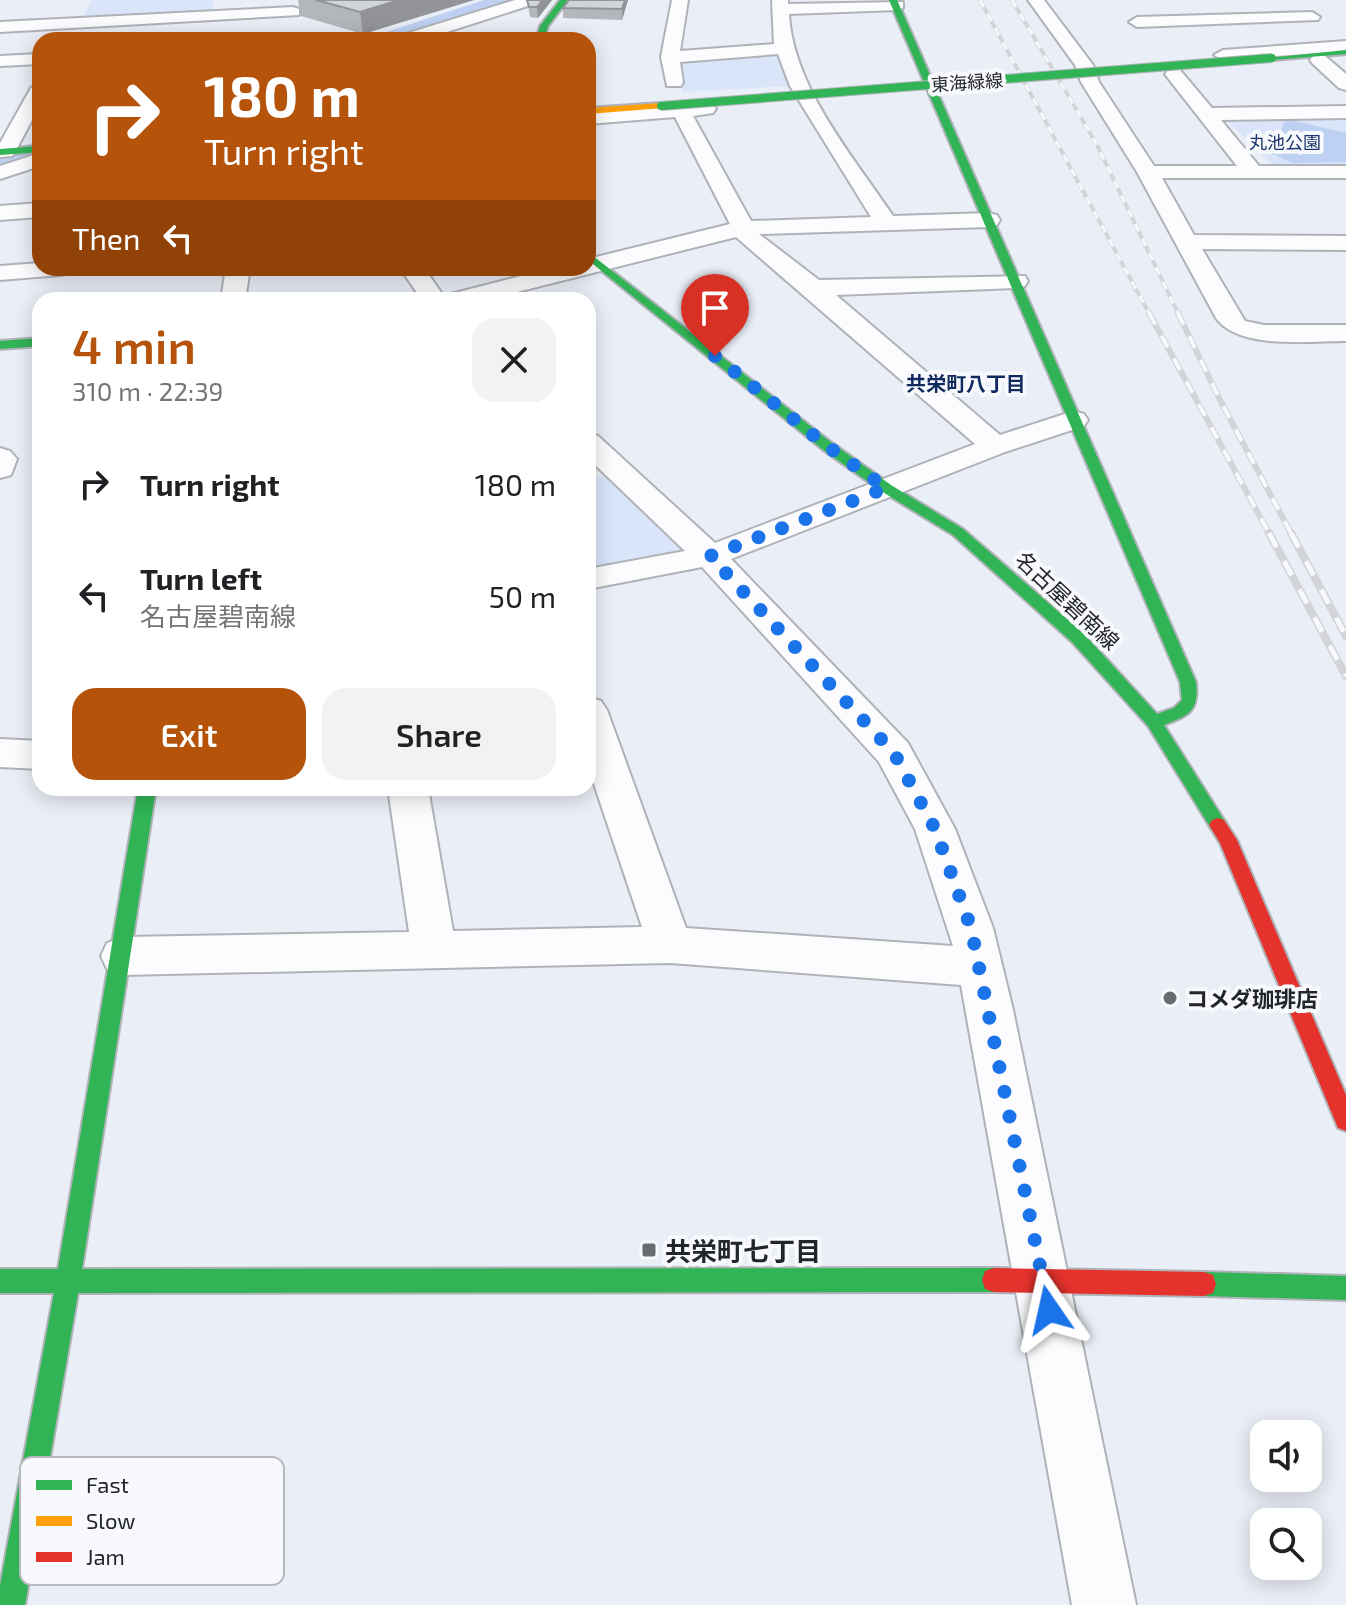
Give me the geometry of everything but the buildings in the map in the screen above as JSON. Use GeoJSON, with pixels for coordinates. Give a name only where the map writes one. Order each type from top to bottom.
{"type":"FeatureCollection","features":[{"type":"Feature","properties":{"kind":"street"},"geometry":{"type":"LineString","coordinates":[[69,32],[85,0]]}},
{"type":"Feature","properties":{"kind":"street"},"geometry":{"type":"LineString","coordinates":[[430,32],[531,0]]}},
{"type":"Feature","properties":{"kind":"street"},"geometry":{"type":"LineString","coordinates":[[542,32],[564,0]]}},
{"type":"Feature","properties":{"kind":"street"},"geometry":{"type":"LineString","coordinates":[[680,0],[670,57],[673,105],[748,237],[813,288],[995,446]]}},
{"type":"Feature","properties":{"kind":"street"},"geometry":{"type":"LineString","coordinates":[[1036,0],[1087,73],[1148,172],[1236,326],[1264,333],[1346,333]]}},
{"type":"Feature","properties":{"kind":"street"},"geometry":{"type":"LineString","coordinates":[[1291,0],[1346,45]]}},
{"type":"Feature","properties":{"kind":"street"},"geometry":{"type":"LineString","coordinates":[[885,222],[803,94],[785,48],[780,4],[895,3],[1188,682],[1190,701],[1180,712],[1154,722]]}},
{"type":"Feature","properties":{"kind":"street"},"geometry":{"type":"LineString","coordinates":[[0,27],[73,23],[215,8],[293,13]]}},
{"type":"Feature","properties":{"kind":"street"},"geometry":{"type":"LineString","coordinates":[[1252,171],[1132,16],[1312,17]]}},
{"type":"Feature","properties":{"kind":"street"},"geometry":{"type":"LineString","coordinates":[[1087,73],[1165,56],[1346,45]]}},
{"type":"Feature","properties":{"kind":"street"},"geometry":{"type":"LineString","coordinates":[[670,57],[785,48]]}},
{"type":"Feature","properties":{"kind":"street"},"geometry":{"type":"LineString","coordinates":[[1165,56],[1319,60],[1346,55]]}},
{"type":"Feature","properties":{"kind":"street","name":"東海緑線"},"geometry":{"type":"LineString","coordinates":[[596,110],[1272,58],[1346,55]]}},
{"type":"Feature","properties":{"kind":"street"},"geometry":{"type":"LineString","coordinates":[[0,61],[32,59]]}},
{"type":"Feature","properties":{"kind":"street"},"geometry":{"type":"LineString","coordinates":[[1319,60],[1346,84]]}},
{"type":"Feature","properties":{"kind":"street"},"geometry":{"type":"LineString","coordinates":[[596,117],[673,105],[931,85]]}},
{"type":"Feature","properties":{"kind":"street"},"geometry":{"type":"LineString","coordinates":[[11,101],[32,97]]}},
{"type":"Feature","properties":{"kind":"street"},"geometry":{"type":"LineString","coordinates":[[596,104],[673,105]]}},
{"type":"Feature","properties":{"kind":"street"},"geometry":{"type":"LineString","coordinates":[[6,157],[32,107]]}},
{"type":"Feature","properties":{"kind":"street"},"geometry":{"type":"LineString","coordinates":[[1207,114],[1346,112]]}},
{"type":"Feature","properties":{"kind":"street"},"geometry":{"type":"LineString","coordinates":[[6,157],[32,151]]}},
{"type":"Feature","properties":{"kind":"street"},"geometry":{"type":"LineString","coordinates":[[6,157],[32,159]]}},
{"type":"Feature","properties":{"kind":"street"},"geometry":{"type":"LineString","coordinates":[[1148,172],[1346,172]]}},
{"type":"Feature","properties":{"kind":"street"},"geometry":{"type":"LineString","coordinates":[[0,213],[32,211]]}},
{"type":"Feature","properties":{"kind":"street"},"geometry":{"type":"LineString","coordinates":[[596,262],[633,257],[743,228],[989,220]]}},
{"type":"Feature","properties":{"kind":"street"},"geometry":{"type":"LineString","coordinates":[[1189,242],[1346,243]]}},
{"type":"Feature","properties":{"kind":"street","name":"名古屋碧南線"},"geometry":{"type":"LineString","coordinates":[[596,269],[827,446],[886,488],[958,532],[1078,638],[1154,722],[1228,840],[1346,1121]]}},
{"type":"Feature","properties":{"kind":"street"},"geometry":{"type":"LineString","coordinates":[[0,273],[32,270]]}},
{"type":"Feature","properties":{"kind":"street"},"geometry":{"type":"LineString","coordinates":[[485,292],[542,276]]}},
{"type":"Feature","properties":{"kind":"street"},"geometry":{"type":"LineString","coordinates":[[813,288],[1016,281]]}},
{"type":"Feature","properties":{"kind":"street"},"geometry":{"type":"LineString","coordinates":[[0,345],[32,343]]}},
{"type":"Feature","properties":{"kind":"street"},"geometry":{"type":"LineString","coordinates":[[596,578],[710,556],[995,446],[1074,420]]}},
{"type":"Feature","properties":{"kind":"street"},"geometry":{"type":"LineString","coordinates":[[0,457],[0,469]]}},
{"type":"Feature","properties":{"kind":"street"},"geometry":{"type":"LineString","coordinates":[[597,459],[710,556],[894,753],[935,829],[971,928],[990,1010],[1104,1605]]}},
{"type":"Feature","properties":{"kind":"street"},"geometry":{"type":"LineString","coordinates":[[596,733],[670,945]]}},
{"type":"Feature","properties":{"kind":"street"},"geometry":{"type":"LineString","coordinates":[[0,753],[32,755]]}},
{"type":"Feature","properties":{"kind":"street"},"geometry":{"type":"LineString","coordinates":[[34,1457],[123,956],[146,796]]}},
{"type":"Feature","properties":{"kind":"street"},"geometry":{"type":"LineString","coordinates":[[409,796],[434,952]]}},
{"type":"Feature","properties":{"kind":"street"},"geometry":{"type":"LineString","coordinates":[[123,956],[670,945],[978,967]]}},
{"type":"Feature","properties":{"kind":"street"},"geometry":{"type":"LineString","coordinates":[[0,1281],[1044,1280],[1346,1288]]}},
{"type":"Feature","properties":{"kind":"street"},"geometry":{"type":"LineString","coordinates":[[11,1605],[20,1539]]}},
{"type":"Feature","properties":{"kind":"green space"},"geometry":{"type":"Polygon","coordinates":[[[92,0],[214,0],[211,12],[81,20],[92,0]]]}},
{"type":"Feature","properties":{"kind":"green space"},"geometry":{"type":"Polygon","coordinates":[[[779,53],[792,84],[788,86],[682,92],[679,60],[779,53]]]}},
{"type":"Feature","properties":{"kind":"green space","name":"丸池公園"},"geometry":{"type":"Polygon","coordinates":[[[1346,116],[1346,168],[1275,167],[1224,118],[1346,116]]]}},
{"type":"Feature","properties":{"kind":"green space"},"geometry":{"type":"Polygon","coordinates":[[[605,476],[683,544],[682,550],[596,566],[596,477],[605,476]]]}},
{"type":"Feature","properties":{"kind":"shaded area"},"geometry":{"type":"Polygon","coordinates":[[[1286,119],[1346,133],[1346,162],[1292,163],[1271,153],[1286,119]]]}},
{"type":"Feature","properties":{"kind":"waterway"},"geometry":{"type":"LineString","coordinates":[[413,32],[509,0]]}},
{"type":"Feature","properties":{"kind":"waterway"},"geometry":{"type":"LineString","coordinates":[[0,164],[32,154]]}},
{"type":"Feature","properties":{"kind":"railway"},"geometry":{"type":"LineString","coordinates":[[980,0],[1150,315]]}},
{"type":"Feature","properties":{"kind":"railway"},"geometry":{"type":"LineString","coordinates":[[1012,0],[1096,143],[1179,315]]}},
{"type":"Feature","properties":{"kind":"railway"},"geometry":{"type":"LineString","coordinates":[[1149,313],[1270,535]]}},
{"type":"Feature","properties":{"kind":"railway"},"geometry":{"type":"LineString","coordinates":[[1178,313],[1221,402],[1292,535]]}},
{"type":"Feature","properties":{"kind":"railway"},"geometry":{"type":"LineString","coordinates":[[1269,533],[1346,676]]}},
{"type":"Feature","properties":{"kind":"railway"},"geometry":{"type":"LineString","coordinates":[[1291,533],[1346,636]]}},
{"type":"Feature","properties":{"kind":"traffic: fast"},"geometry":{"type":"LineString","coordinates":[[542,32],[564,0]]}},
{"type":"Feature","properties":{"kind":"traffic: fast"},"geometry":{"type":"LineString","coordinates":[[893,0],[1188,682],[1190,701],[1180,712],[1154,722]]}},
{"type":"Feature","properties":{"kind":"traffic: fast"},"geometry":{"type":"LineString","coordinates":[[1272,58],[1346,52]]}},
{"type":"Feature","properties":{"kind":"traffic: fast"},"geometry":{"type":"LineString","coordinates":[[661,106],[1272,58]]}},
{"type":"Feature","properties":{"kind":"traffic: fast"},"geometry":{"type":"LineString","coordinates":[[0,152],[32,150]]}},
{"type":"Feature","properties":{"kind":"traffic: fast"},"geometry":{"type":"LineString","coordinates":[[596,261],[827,446],[886,488],[958,532],[1078,638],[1154,722],[1218,825]]}},
{"type":"Feature","properties":{"kind":"traffic: fast"},"geometry":{"type":"LineString","coordinates":[[0,345],[32,343]]}},
{"type":"Feature","properties":{"kind":"traffic: fast"},"geometry":{"type":"LineString","coordinates":[[37,1457],[90,1156],[146,796]]}},
{"type":"Feature","properties":{"kind":"traffic: fast"},"geometry":{"type":"LineString","coordinates":[[0,1281],[994,1280]]}},
{"type":"Feature","properties":{"kind":"traffic: fast"},"geometry":{"type":"LineString","coordinates":[[1204,1284],[1346,1288]]}},
{"type":"Feature","properties":{"kind":"traffic: fast"},"geometry":{"type":"LineString","coordinates":[[11,1605],[20,1554]]}},
{"type":"Feature","properties":{"kind":"traffic: slow"},"geometry":{"type":"LineString","coordinates":[[596,110],[661,106]]}},
{"type":"Feature","properties":{"kind":"traffic: jam"},"geometry":{"type":"LineString","coordinates":[[1218,825],[1228,840],[1346,1121]]}},
{"type":"Feature","properties":{"kind":"traffic: jam"},"geometry":{"type":"LineString","coordinates":[[994,1280],[1204,1284]]}},
{"type":"Feature","properties":{"kind":"place","name":"コメダ珈琲店"},"geometry":{"type":"Point","coordinates":[1170,998]}},
{"type":"Feature","properties":{"kind":"place","name":"共栄町七丁目"},"geometry":{"type":"Point","coordinates":[649,1250]}},
{"type":"Feature","properties":{"kind":"district","name":"共栄町八丁目"},"geometry":{"type":"Point","coordinates":[966,383]}},
{"type":"Feature","properties":{"kind":"route"},"geometry":{"type":"LineString","coordinates":[[715,356],[827,446],[886,488],[710,556],[894,753],[935,829],[971,928],[1049,1310]]}}]}
